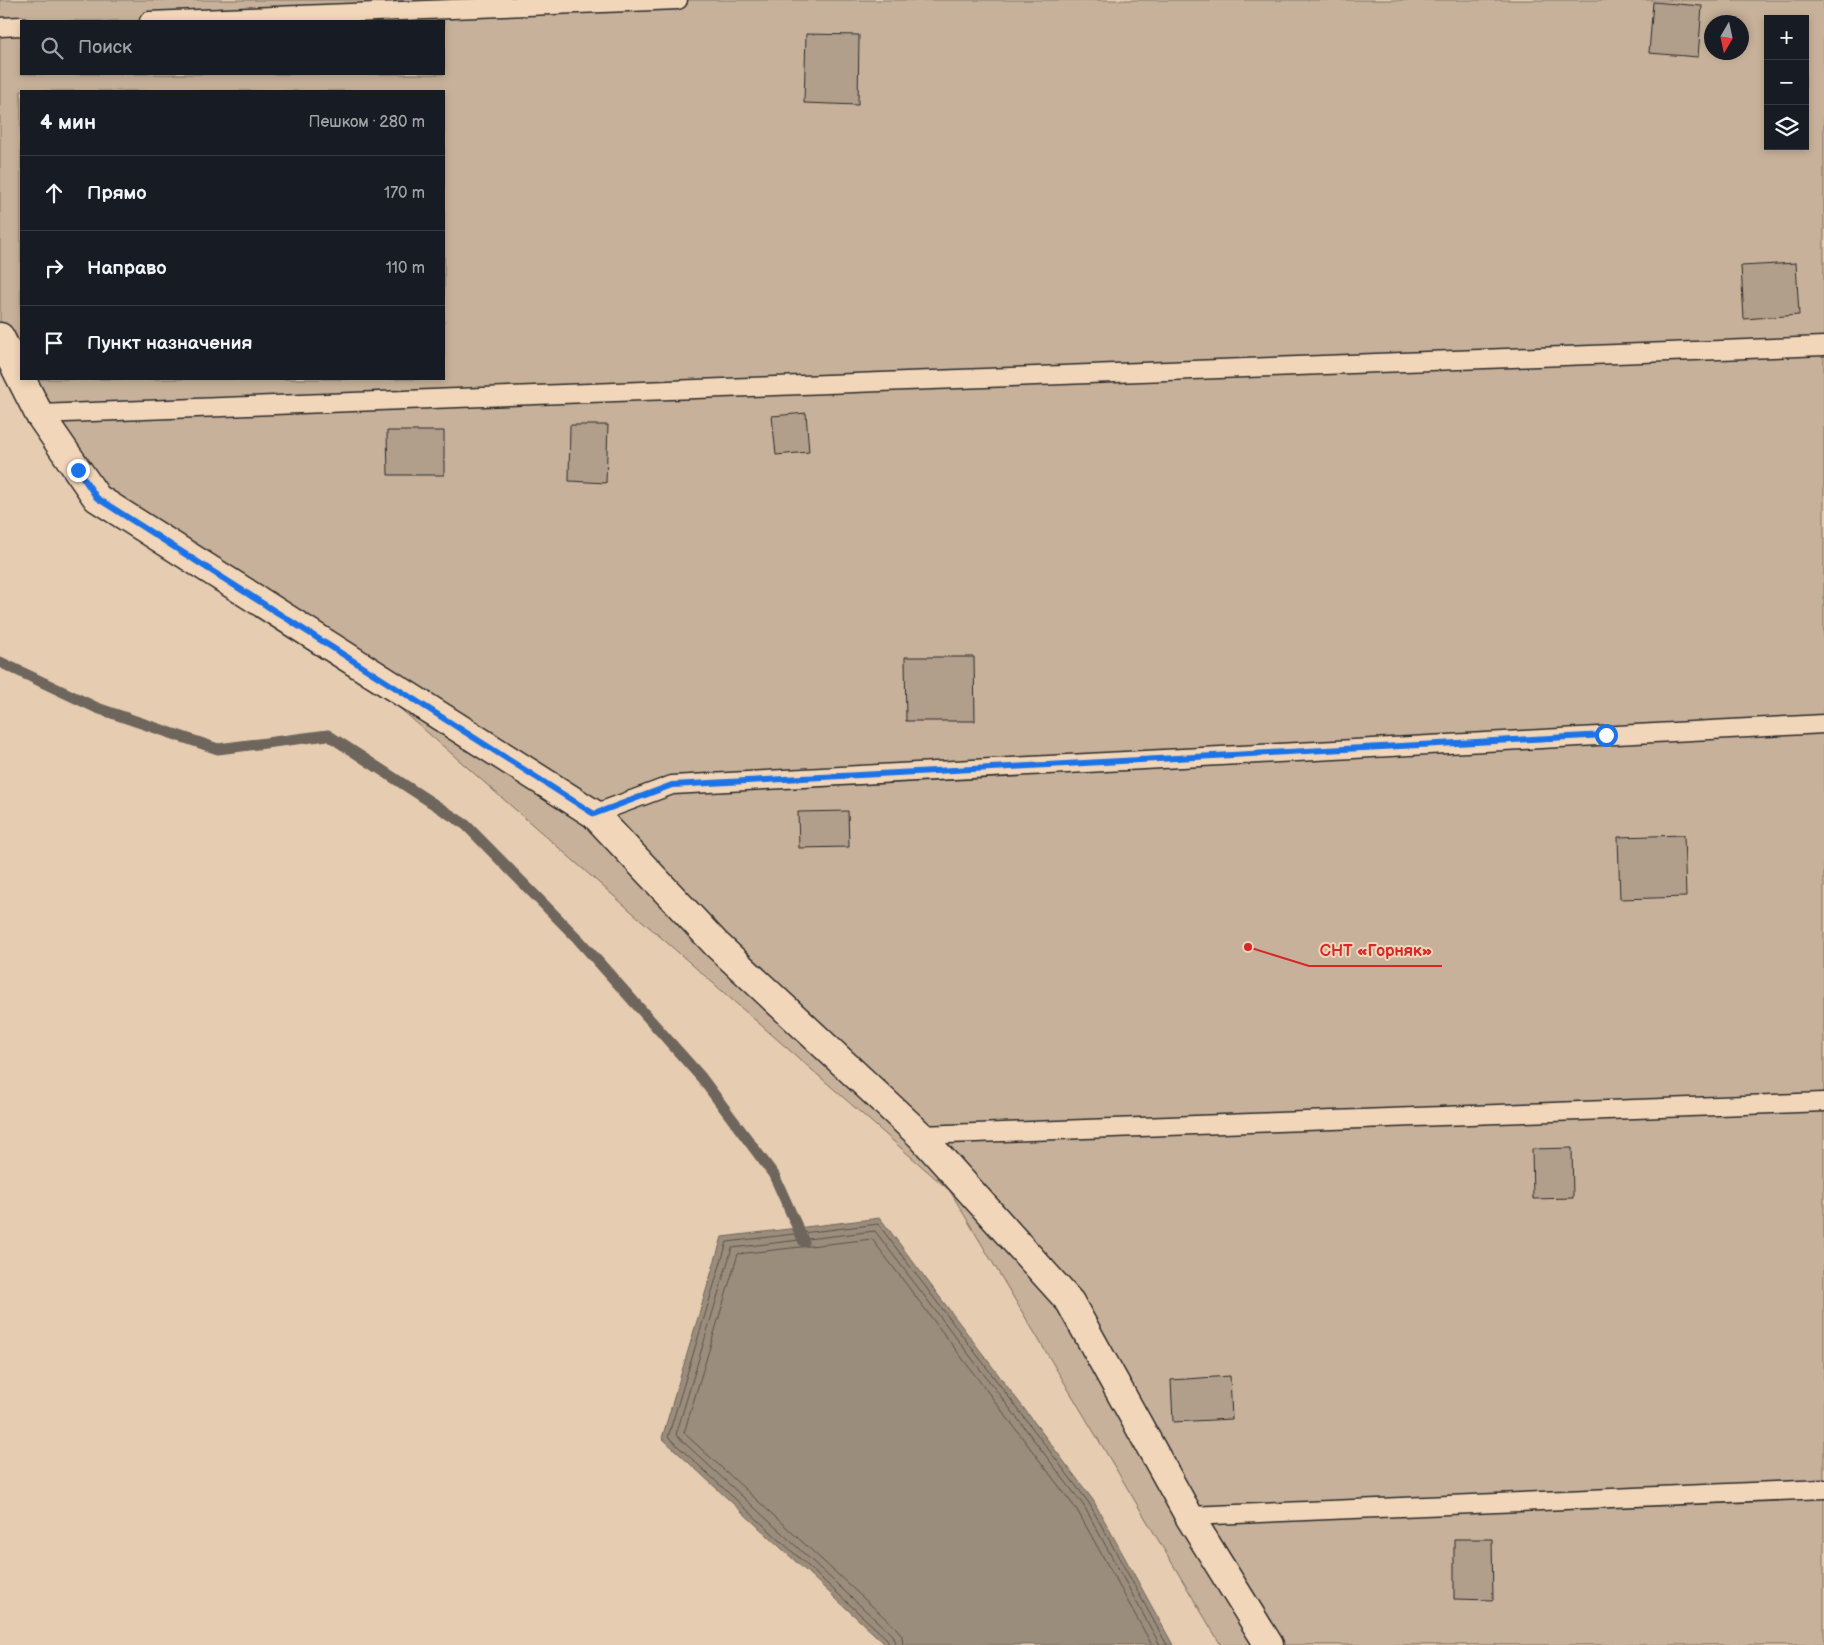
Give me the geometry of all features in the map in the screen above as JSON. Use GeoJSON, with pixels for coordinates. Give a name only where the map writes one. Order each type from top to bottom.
{"type":"FeatureCollection","features":[{"type":"Feature","properties":{"kind":"street"},"geometry":{"type":"LineString","coordinates":[[0,337],[20,376]]}},
{"type":"Feature","properties":{"kind":"street"},"geometry":{"type":"LineString","coordinates":[[22,380],[39,414],[97,498],[594,814],[716,944],[920,1135],[1070,1302],[1189,1516],[1268,1645]]}},
{"type":"Feature","properties":{"kind":"lane"},"geometry":{"type":"LineString","coordinates":[[174,20],[678,0]]}},
{"type":"Feature","properties":{"kind":"lane"},"geometry":{"type":"LineString","coordinates":[[0,27],[20,26]]}},
{"type":"Feature","properties":{"kind":"lane"},"geometry":{"type":"LineString","coordinates":[[39,414],[1824,346]]}},
{"type":"Feature","properties":{"kind":"lane"},"geometry":{"type":"LineString","coordinates":[[594,814],[672,785],[1824,724]]}},
{"type":"Feature","properties":{"kind":"lane"},"geometry":{"type":"LineString","coordinates":[[920,1135],[1824,1102]]}},
{"type":"Feature","properties":{"kind":"lane"},"geometry":{"type":"LineString","coordinates":[[1189,1516],[1824,1488]]}},
{"type":"Feature","properties":{"kind":"shaded area"},"geometry":{"type":"Polygon","coordinates":[[[0,0],[1824,0],[1824,1645],[1221,1645],[950,1191],[395,704],[70,468],[27,380],[445,380],[445,90],[20,90],[20,365],[0,322],[0,0]]]}},
{"type":"Feature","properties":{"kind":"water"},"geometry":{"type":"Polygon","coordinates":[[[880,1218],[1093,1500],[1173,1645],[886,1645],[662,1438],[722,1237],[880,1218]]]}},
{"type":"Feature","properties":{"kind":"building"},"geometry":{"type":"Polygon","coordinates":[[[1653,2],[1702,6],[1698,57],[1649,53],[1653,2]]]}},
{"type":"Feature","properties":{"kind":"building"},"geometry":{"type":"Polygon","coordinates":[[[806,34],[859,35],[858,105],[804,103],[806,34]]]}},
{"type":"Feature","properties":{"kind":"building"},"geometry":{"type":"Polygon","coordinates":[[[1796,263],[1799,315],[1744,319],[1741,266],[1796,263]]]}},
{"type":"Feature","properties":{"kind":"building"},"geometry":{"type":"Polygon","coordinates":[[[806,413],[809,452],[776,455],[772,416],[806,413]]]}},
{"type":"Feature","properties":{"kind":"building"},"geometry":{"type":"Polygon","coordinates":[[[570,425],[608,425],[606,483],[569,481],[570,425]]]}},
{"type":"Feature","properties":{"kind":"building"},"geometry":{"type":"Polygon","coordinates":[[[387,431],[444,431],[444,475],[388,475],[387,431]]]}},
{"type":"Feature","properties":{"kind":"building"},"geometry":{"type":"Polygon","coordinates":[[[905,657],[974,657],[975,721],[906,721],[905,657]]]}},
{"type":"Feature","properties":{"kind":"building"},"geometry":{"type":"Polygon","coordinates":[[[848,811],[849,847],[799,848],[798,812],[848,811]]]}},
{"type":"Feature","properties":{"kind":"building"},"geometry":{"type":"Polygon","coordinates":[[[1684,835],[1686,897],[1620,899],[1618,837],[1684,835]]]}},
{"type":"Feature","properties":{"kind":"building"},"geometry":{"type":"Polygon","coordinates":[[[1572,1148],[1573,1198],[1533,1199],[1532,1149],[1572,1148]]]}},
{"type":"Feature","properties":{"kind":"building"},"geometry":{"type":"Polygon","coordinates":[[[1230,1376],[1232,1419],[1173,1422],[1171,1380],[1230,1376]]]}},
{"type":"Feature","properties":{"kind":"building"},"geometry":{"type":"Polygon","coordinates":[[[1454,1539],[1492,1539],[1493,1600],[1454,1599],[1454,1539]]]}},
{"type":"Feature","properties":{"kind":"waterway"},"geometry":{"type":"LineString","coordinates":[[0,662],[97,708],[218,749],[328,735],[466,825],[578,939],[701,1077],[774,1175],[804,1242]]}},
{"type":"Feature","properties":{"kind":"place","name":"СНТ «Горняк»"},"geometry":{"type":"Point","coordinates":[1248,947]}},
{"type":"Feature","properties":{"kind":"route"},"geometry":{"type":"LineString","coordinates":[[78,470],[97,498],[594,814],[672,785],[1606,735]]}}]}
